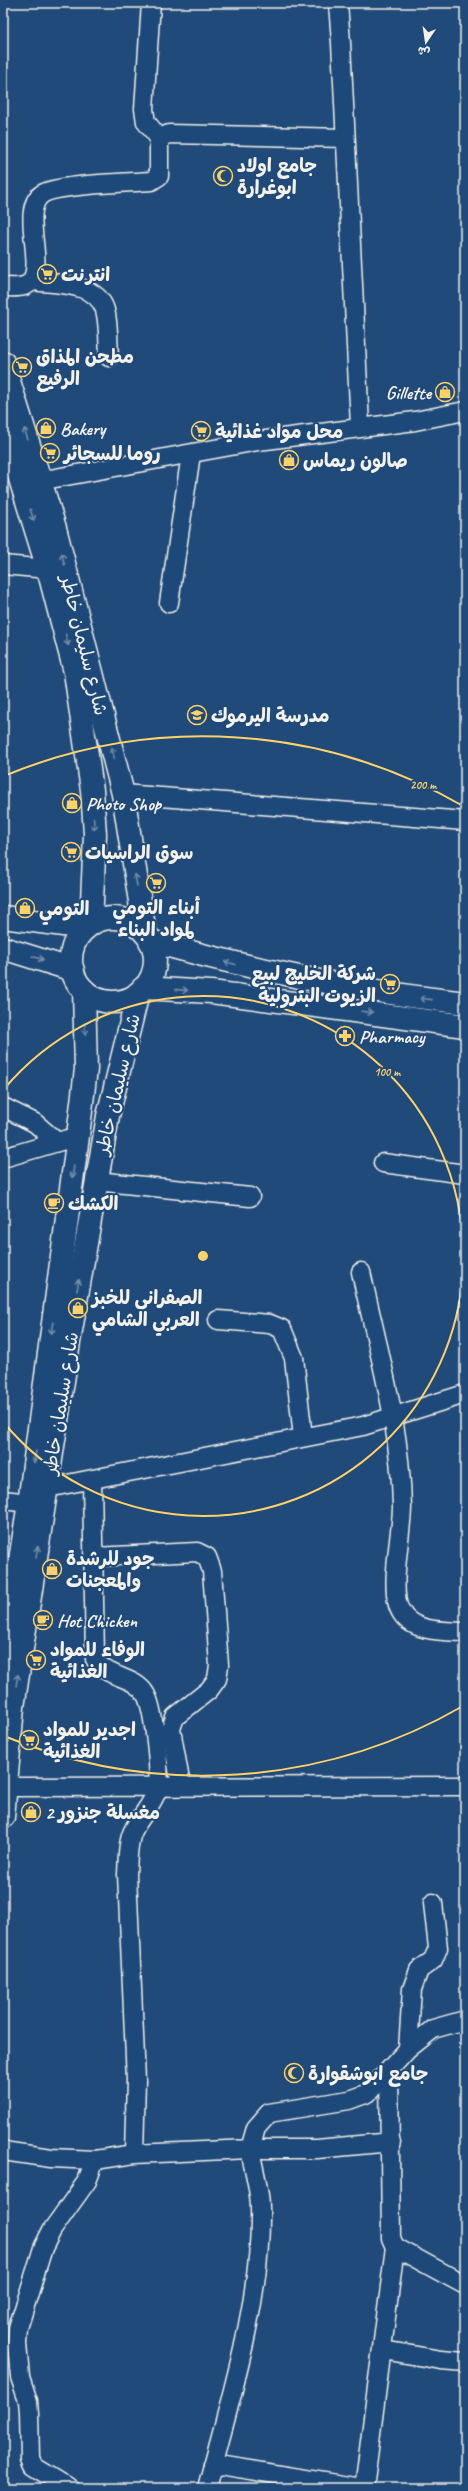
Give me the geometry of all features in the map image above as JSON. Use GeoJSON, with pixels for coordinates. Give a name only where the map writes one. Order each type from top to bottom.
{"type":"FeatureCollection","features":[{"type":"Feature","properties":{"kind":"main road","name":"شارع سليمان خاطر"},"geometry":{"type":"LineString","coordinates":[[3,362],[31,482],[48,569],[75,672],[92,790],[95,834],[88,926]]}},
{"type":"Feature","properties":{"kind":"main road","name":"شارع سليمان خاطر"},"geometry":{"type":"LineString","coordinates":[[3,424],[55,528],[124,794],[148,937]]}},
{"type":"Feature","properties":{"kind":"main road"},"geometry":{"type":"LineString","coordinates":[[3,917],[88,926]]}},
{"type":"Feature","properties":{"kind":"main road"},"geometry":{"type":"LineString","coordinates":[[140,991],[154,970],[155,957],[148,937],[136,924],[125,919],[101,920],[88,926],[74,944],[72,957],[73,970],[84,990],[105,1001],[117,1001],[140,991],[211,992],[465,1026]]}},
{"type":"Feature","properties":{"kind":"main road"},"geometry":{"type":"LineString","coordinates":[[148,937],[246,966],[397,996],[465,1003]]}},
{"type":"Feature","properties":{"kind":"main road"},"geometry":{"type":"LineString","coordinates":[[3,948],[73,970]]}},
{"type":"Feature","properties":{"kind":"main road","name":"شارع سليمان خاطر"},"geometry":{"type":"LineString","coordinates":[[3,1668],[29,1503],[78,1136],[86,1068],[84,990]]}},
{"type":"Feature","properties":{"kind":"main road","name":"شارع سليمان خاطر"},"geometry":{"type":"LineString","coordinates":[[3,1817],[13,1707],[96,1181],[108,1116],[140,991]]}},
{"type":"Feature","properties":{"kind":"street"},"geometry":{"type":"LineString","coordinates":[[3,287],[24,286],[32,281],[36,270],[33,230],[35,200],[43,193],[90,185],[151,181],[159,176],[159,138],[146,122],[144,110],[151,3]]}},
{"type":"Feature","properties":{"kind":"street"},"geometry":{"type":"LineString","coordinates":[[338,3],[360,426]]}},
{"type":"Feature","properties":{"kind":"street"},"geometry":{"type":"LineString","coordinates":[[159,138],[169,134],[346,138]]}},
{"type":"Feature","properties":{"kind":"street"},"geometry":{"type":"LineString","coordinates":[[32,281],[82,288],[92,292],[105,310],[109,357]]}},
{"type":"Feature","properties":{"kind":"street"},"geometry":{"type":"LineString","coordinates":[[31,482],[258,441],[360,426],[415,421],[465,411]]}},
{"type":"Feature","properties":{"kind":"street"},"geometry":{"type":"LineString","coordinates":[[169,603],[191,454]]}},
{"type":"Feature","properties":{"kind":"street"},"geometry":{"type":"LineString","coordinates":[[3,565],[48,569]]}},
{"type":"Feature","properties":{"kind":"street"},"geometry":{"type":"LineString","coordinates":[[124,794],[465,821]]}},
{"type":"Feature","properties":{"kind":"street"},"geometry":{"type":"LineString","coordinates":[[3,1107],[34,1123],[57,1142]]}},
{"type":"Feature","properties":{"kind":"street"},"geometry":{"type":"LineString","coordinates":[[3,1158],[78,1136]]}},
{"type":"Feature","properties":{"kind":"street"},"geometry":{"type":"LineString","coordinates":[[382,1163],[465,1174]]}},
{"type":"Feature","properties":{"kind":"street"},"geometry":{"type":"LineString","coordinates":[[96,1181],[250,1197]]}},
{"type":"Feature","properties":{"kind":"street"},"geometry":{"type":"LineString","coordinates":[[361,1272],[393,1415],[401,1473],[402,1529],[396,1574],[396,1595],[401,1612],[414,1624],[433,1630],[465,1632]]}},
{"type":"Feature","properties":{"kind":"street"},"geometry":{"type":"LineString","coordinates":[[218,1320],[270,1324],[282,1329],[294,1358],[303,1437]]}},
{"type":"Feature","properties":{"kind":"street"},"geometry":{"type":"LineString","coordinates":[[47,1488],[363,1426],[393,1415],[465,1394]]}},
{"type":"Feature","properties":{"kind":"street"},"geometry":{"type":"LineString","coordinates":[[92,1480],[94,1557],[93,1642],[95,1659],[100,1668],[136,1685],[146,1695],[154,1733],[158,1787],[146,1811],[133,1830],[129,1848],[128,1874],[136,2080],[134,2154]]}},
{"type":"Feature","properties":{"kind":"street"},"geometry":{"type":"LineString","coordinates":[[3,1500],[29,1503]]}},
{"type":"Feature","properties":{"kind":"street"},"geometry":{"type":"LineString","coordinates":[[94,1557],[197,1552],[207,1557],[212,1571],[219,1665],[217,1679],[209,1690],[175,1717],[171,1729],[181,1786]]}},
{"type":"Feature","properties":{"kind":"street"},"geometry":{"type":"LineString","coordinates":[[5,1787],[465,1786]]}},
{"type":"Feature","properties":{"kind":"street"},"geometry":{"type":"LineString","coordinates":[[408,2049],[412,1989],[419,1970],[433,1960],[438,1948],[432,1903]]}},
{"type":"Feature","properties":{"kind":"street"},"geometry":{"type":"LineString","coordinates":[[207,2488],[240,2358],[259,2264],[260,2206],[250,2149],[256,2128],[269,2113],[349,2100],[368,2092],[408,2049],[433,2029],[465,2020]]}},
{"type":"Feature","properties":{"kind":"street"},"geometry":{"type":"LineString","coordinates":[[214,2464],[363,2488],[383,2350],[395,2247],[391,2238],[389,2071]]}},
{"type":"Feature","properties":{"kind":"street"},"geometry":{"type":"LineString","coordinates":[[3,2151],[51,2158],[96,2160],[134,2154],[250,2149],[317,2149],[391,2142]]}},
{"type":"Feature","properties":{"kind":"street"},"geometry":{"type":"LineString","coordinates":[[69,2488],[33,2466],[30,2459],[29,2407],[10,2344],[43,2248],[52,2230],[78,2194],[96,2160]]}},
{"type":"Feature","properties":{"kind":"street"},"geometry":{"type":"LineString","coordinates":[[395,2247],[465,2285]]}},
{"type":"Feature","properties":{"kind":"street"},"geometry":{"type":"LineString","coordinates":[[383,2350],[441,2360],[465,2362]]}},
{"type":"Feature","properties":{"kind":"place","name":"جامع اولاد ابوغرارة"},"geometry":{"type":"Point","coordinates":[223,176]}},
{"type":"Feature","properties":{"kind":"place","name":"انترنت"},"geometry":{"type":"Point","coordinates":[47,274]}},
{"type":"Feature","properties":{"kind":"place","name":"مطحن المذاق الرفيع"},"geometry":{"type":"Point","coordinates":[22,367]}},
{"type":"Feature","properties":{"kind":"place","name":"Gillette"},"geometry":{"type":"Point","coordinates":[445,392]}},
{"type":"Feature","properties":{"kind":"place","name":"Bakery"},"geometry":{"type":"Point","coordinates":[46,428]}},
{"type":"Feature","properties":{"kind":"place","name":"محل مواد غذائية"},"geometry":{"type":"Point","coordinates":[201,431]}},
{"type":"Feature","properties":{"kind":"place","name":"روما للسجائر"},"geometry":{"type":"Point","coordinates":[50,453]}},
{"type":"Feature","properties":{"kind":"place","name":"صالون ريماس"},"geometry":{"type":"Point","coordinates":[289,460]}},
{"type":"Feature","properties":{"kind":"place","name":"مدرسة اليرموك"},"geometry":{"type":"Point","coordinates":[197,715]}},
{"type":"Feature","properties":{"kind":"place","name":"Photo Shop"},"geometry":{"type":"Point","coordinates":[72,803]}},
{"type":"Feature","properties":{"kind":"place","name":"سوق الراسيات"},"geometry":{"type":"Point","coordinates":[71,852]}},
{"type":"Feature","properties":{"kind":"place","name":"أبناء التومي لمواد البناء"},"geometry":{"type":"Point","coordinates":[156,883]}},
{"type":"Feature","properties":{"kind":"place","name":"التومي"},"geometry":{"type":"Point","coordinates":[25,908]}},
{"type":"Feature","properties":{"kind":"place","name":"شركة الخليج لبيع الزيوت البترولية"},"geometry":{"type":"Point","coordinates":[390,984]}},
{"type":"Feature","properties":{"kind":"place","name":"Pharmacy"},"geometry":{"type":"Point","coordinates":[345,1036]}},
{"type":"Feature","properties":{"kind":"place","name":"الكشك"},"geometry":{"type":"Point","coordinates":[54,1203]}},
{"type":"Feature","properties":{"kind":"place","name":"الصفراني للخبز العربي الشامي"},"geometry":{"type":"Point","coordinates":[78,1308]}},
{"type":"Feature","properties":{"kind":"place","name":"جود للرشدة والمعجنات"},"geometry":{"type":"Point","coordinates":[52,1569]}},
{"type":"Feature","properties":{"kind":"place","name":"Hot Chicken"},"geometry":{"type":"Point","coordinates":[43,1620]}},
{"type":"Feature","properties":{"kind":"place","name":"الوفاء للمواد الغذائية"},"geometry":{"type":"Point","coordinates":[36,1660]}},
{"type":"Feature","properties":{"kind":"place","name":"اجدير للمواد الغذائية"},"geometry":{"type":"Point","coordinates":[29,1740]}},
{"type":"Feature","properties":{"kind":"place","name":"مغسلة جنزور 2"},"geometry":{"type":"Point","coordinates":[31,1812]}},
{"type":"Feature","properties":{"kind":"place","name":"جامع ابوشقوارة"},"geometry":{"type":"Point","coordinates":[294,2073]}}]}
